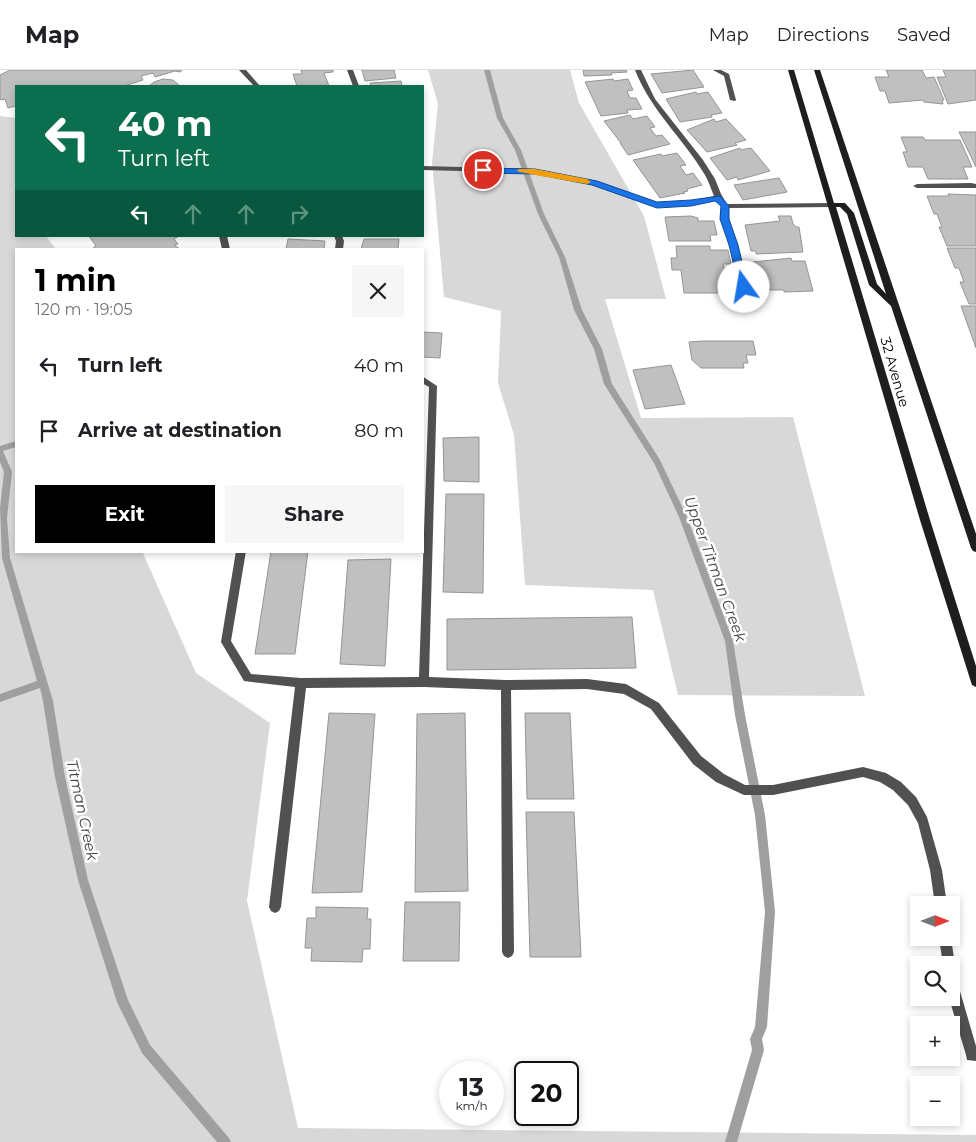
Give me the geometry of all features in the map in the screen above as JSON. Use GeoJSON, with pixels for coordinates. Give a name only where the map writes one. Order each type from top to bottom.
{"type":"FeatureCollection","features":[{"type":"Feature","properties":{"kind":"main road","name":"32 Avenue"},"geometry":{"type":"LineString","coordinates":[[790,70],[922,510],[976,682]]}},
{"type":"Feature","properties":{"kind":"main road","name":"32 Avenue"},"geometry":{"type":"LineString","coordinates":[[818,70],[894,306],[976,548]]}},
{"type":"Feature","properties":{"kind":"main road"},"geometry":{"type":"LineString","coordinates":[[832,205],[842,205],[847,208],[873,285],[894,306]]}},
{"type":"Feature","properties":{"kind":"lane"},"geometry":{"type":"LineString","coordinates":[[242,70],[257,85]]}},
{"type":"Feature","properties":{"kind":"lane"},"geometry":{"type":"LineString","coordinates":[[350,70],[356,85]]}},
{"type":"Feature","properties":{"kind":"lane"},"geometry":{"type":"LineString","coordinates":[[638,70],[642,84],[669,125],[710,176],[717,198],[725,206],[832,205]]}},
{"type":"Feature","properties":{"kind":"lane"},"geometry":{"type":"LineString","coordinates":[[716,70],[727,75],[734,100]]}},
{"type":"Feature","properties":{"kind":"lane"},"geometry":{"type":"LineString","coordinates":[[424,168],[535,171],[594,183],[657,205],[691,203],[717,198]]}},
{"type":"Feature","properties":{"kind":"lane"},"geometry":{"type":"LineString","coordinates":[[916,186],[976,186]]}},
{"type":"Feature","properties":{"kind":"lane"},"geometry":{"type":"LineString","coordinates":[[725,206],[724,219],[734,245],[744,287]]}},
{"type":"Feature","properties":{"kind":"lane"},"geometry":{"type":"LineString","coordinates":[[424,380],[433,386],[424,682]]}},
{"type":"Feature","properties":{"kind":"lane"},"geometry":{"type":"LineString","coordinates":[[241,553],[226,642],[248,678],[301,683],[587,684],[626,689],[655,706],[697,760],[720,778],[744,790],[773,790],[863,772],[882,777],[897,786],[912,801],[923,821],[936,870],[940,896]]}},
{"type":"Feature","properties":{"kind":"lane"},"geometry":{"type":"LineString","coordinates":[[275,907],[301,683]]}},
{"type":"Feature","properties":{"kind":"lane"},"geometry":{"type":"LineString","coordinates":[[506,685],[508,952]]}},
{"type":"Feature","properties":{"kind":"lane"},"geometry":{"type":"LineString","coordinates":[[958,1006],[972,1054],[976,1054]]}},
{"type":"Feature","properties":{"kind":"shaded area"},"geometry":{"type":"Polygon","coordinates":[[[428,70],[570,70],[579,103],[644,216],[666,299],[605,299],[641,418],[793,417],[865,696],[678,695],[653,590],[525,585],[514,435],[498,383],[501,311],[444,297],[432,162],[438,104],[428,70]]]}},
{"type":"Feature","properties":{"kind":"shaded area"},"geometry":{"type":"Polygon","coordinates":[[[0,116],[15,118],[15,237],[47,237],[55,248],[15,248],[15,553],[143,553],[196,673],[270,723],[247,901],[298,1128],[976,1135],[976,1142],[0,1142],[0,116]]]}},
{"type":"Feature","properties":{"kind":"building"},"geometry":{"type":"Polygon","coordinates":[[[10,70],[182,70],[155,77],[153,73],[141,76],[143,80],[127,85],[15,85],[15,106],[8,108],[5,99],[0,99],[0,75],[10,70]]]}},
{"type":"Feature","properties":{"kind":"building"},"geometry":{"type":"Polygon","coordinates":[[[301,70],[333,70],[333,72],[324,73],[329,85],[297,85],[293,74],[302,74],[301,70]]]}},
{"type":"Feature","properties":{"kind":"building"},"geometry":{"type":"Polygon","coordinates":[[[362,70],[394,70],[396,78],[365,81],[362,70]]]}},
{"type":"Feature","properties":{"kind":"building"},"geometry":{"type":"Polygon","coordinates":[[[583,70],[626,70],[627,72],[611,73],[612,75],[584,76],[583,70]]]}},
{"type":"Feature","properties":{"kind":"building"},"geometry":{"type":"Polygon","coordinates":[[[693,70],[704,87],[662,93],[651,74],[693,70]]]}},
{"type":"Feature","properties":{"kind":"building"},"geometry":{"type":"Polygon","coordinates":[[[886,70],[922,70],[926,78],[934,77],[944,100],[942,100],[943,104],[924,102],[923,100],[889,103],[885,91],[880,91],[875,77],[889,77],[886,70]]]}},
{"type":"Feature","properties":{"kind":"building"},"geometry":{"type":"Polygon","coordinates":[[[943,70],[976,70],[976,100],[948,104],[937,77],[946,77],[943,70]]]}},
{"type":"Feature","properties":{"kind":"building"},"geometry":{"type":"Polygon","coordinates":[[[163,79],[173,80],[179,85],[150,85],[163,79]]]}},
{"type":"Feature","properties":{"kind":"building"},"geometry":{"type":"Polygon","coordinates":[[[613,79],[614,81],[628,79],[633,90],[627,91],[630,98],[636,98],[642,109],[627,110],[628,113],[601,116],[585,82],[613,79]]]}},
{"type":"Feature","properties":{"kind":"building"},"geometry":{"type":"Polygon","coordinates":[[[401,81],[402,85],[371,85],[370,83],[401,81]]]}},
{"type":"Feature","properties":{"kind":"building"},"geometry":{"type":"Polygon","coordinates":[[[696,92],[697,94],[708,92],[722,113],[711,115],[712,117],[680,122],[666,99],[696,92]]]}},
{"type":"Feature","properties":{"kind":"building"},"geometry":{"type":"Polygon","coordinates":[[[630,115],[633,119],[647,116],[655,127],[650,128],[656,136],[662,135],[670,144],[628,155],[604,121],[630,115]]]}},
{"type":"Feature","properties":{"kind":"building"},"geometry":{"type":"Polygon","coordinates":[[[714,119],[716,122],[726,119],[746,140],[735,143],[737,145],[707,152],[687,130],[714,119]]]}},
{"type":"Feature","properties":{"kind":"building"},"geometry":{"type":"Polygon","coordinates":[[[959,132],[976,132],[976,167],[959,132]]]}},
{"type":"Feature","properties":{"kind":"building"},"geometry":{"type":"Polygon","coordinates":[[[901,137],[923,137],[925,140],[960,140],[972,167],[963,167],[968,179],[928,179],[923,167],[908,167],[903,152],[907,152],[901,137]]]}},
{"type":"Feature","properties":{"kind":"building"},"geometry":{"type":"Polygon","coordinates":[[[740,148],[741,150],[751,148],[770,171],[738,180],[737,177],[727,180],[710,158],[740,148]]]}},
{"type":"Feature","properties":{"kind":"building"},"geometry":{"type":"Polygon","coordinates":[[[677,153],[686,165],[680,166],[686,175],[693,173],[702,185],[687,189],[688,191],[683,192],[685,193],[660,198],[633,160],[661,154],[662,156],[677,153]]]}},
{"type":"Feature","properties":{"kind":"building"},"geometry":{"type":"Polygon","coordinates":[[[779,178],[787,192],[743,200],[734,185],[779,178]]]}},
{"type":"Feature","properties":{"kind":"building"},"geometry":{"type":"Polygon","coordinates":[[[948,194],[976,195],[976,246],[947,246],[939,227],[942,227],[937,214],[934,214],[927,196],[949,196],[948,194]]]}},
{"type":"Feature","properties":{"kind":"building"},"geometry":{"type":"Polygon","coordinates":[[[691,216],[698,218],[698,221],[714,221],[717,235],[710,235],[711,241],[669,241],[665,217],[691,216]]]}},
{"type":"Feature","properties":{"kind":"building"},"geometry":{"type":"Polygon","coordinates":[[[778,216],[791,216],[793,224],[799,227],[803,252],[756,254],[756,251],[751,251],[745,225],[780,221],[778,216]]]}},
{"type":"Feature","properties":{"kind":"building"},"geometry":{"type":"Polygon","coordinates":[[[90,237],[177,237],[174,239],[178,244],[174,245],[178,248],[93,248],[96,246],[90,237]]]}},
{"type":"Feature","properties":{"kind":"building"},"geometry":{"type":"Polygon","coordinates":[[[288,239],[325,241],[324,248],[286,248],[288,239]]]}},
{"type":"Feature","properties":{"kind":"building"},"geometry":{"type":"Polygon","coordinates":[[[364,239],[399,239],[398,248],[361,248],[364,239]]]}},
{"type":"Feature","properties":{"kind":"building"},"geometry":{"type":"Polygon","coordinates":[[[676,246],[710,246],[710,250],[728,250],[731,264],[723,264],[726,275],[733,275],[737,291],[684,293],[681,270],[672,270],[671,258],[677,258],[676,246]]]}},
{"type":"Feature","properties":{"kind":"building"},"geometry":{"type":"Polygon","coordinates":[[[947,248],[976,248],[976,304],[969,304],[960,282],[964,282],[959,268],[955,268],[947,248]]]}},
{"type":"Feature","properties":{"kind":"building"},"geometry":{"type":"Polygon","coordinates":[[[791,258],[792,261],[805,261],[813,291],[784,292],[784,290],[760,290],[753,262],[791,258]]]}},
{"type":"Feature","properties":{"kind":"building"},"geometry":{"type":"Polygon","coordinates":[[[961,306],[976,306],[976,348],[961,306]]]}},
{"type":"Feature","properties":{"kind":"building"},"geometry":{"type":"Polygon","coordinates":[[[424,332],[442,333],[440,358],[424,357],[424,332]]]}},
{"type":"Feature","properties":{"kind":"building"},"geometry":{"type":"Polygon","coordinates":[[[753,341],[756,355],[746,355],[748,363],[743,363],[744,368],[701,368],[692,360],[689,342],[753,341]]]}},
{"type":"Feature","properties":{"kind":"building"},"geometry":{"type":"Polygon","coordinates":[[[671,365],[685,404],[645,409],[633,370],[671,365]]]}},
{"type":"Feature","properties":{"kind":"building"},"geometry":{"type":"Polygon","coordinates":[[[479,437],[479,482],[444,481],[443,438],[479,437]]]}},
{"type":"Feature","properties":{"kind":"building"},"geometry":{"type":"Polygon","coordinates":[[[446,494],[484,494],[483,593],[443,592],[446,494]]]}},
{"type":"Feature","properties":{"kind":"building"},"geometry":{"type":"Polygon","coordinates":[[[271,553],[308,553],[295,654],[255,654],[271,553]]]}},
{"type":"Feature","properties":{"kind":"building"},"geometry":{"type":"Polygon","coordinates":[[[391,559],[385,666],[340,664],[348,560],[391,559]]]}},
{"type":"Feature","properties":{"kind":"building"},"geometry":{"type":"Polygon","coordinates":[[[632,617],[636,668],[447,670],[447,619],[632,617]]]}},
{"type":"Feature","properties":{"kind":"building"},"geometry":{"type":"Polygon","coordinates":[[[329,713],[375,714],[362,892],[312,893],[329,713]]]}},
{"type":"Feature","properties":{"kind":"building"},"geometry":{"type":"Polygon","coordinates":[[[465,713],[468,891],[415,892],[417,714],[465,713]]]}},
{"type":"Feature","properties":{"kind":"building"},"geometry":{"type":"Polygon","coordinates":[[[525,713],[570,713],[574,799],[527,799],[525,713]]]}},
{"type":"Feature","properties":{"kind":"building"},"geometry":{"type":"Polygon","coordinates":[[[526,812],[574,812],[581,957],[530,957],[526,812]]]}},
{"type":"Feature","properties":{"kind":"building"},"geometry":{"type":"Polygon","coordinates":[[[405,902],[460,902],[459,961],[403,961],[405,902]]]}},
{"type":"Feature","properties":{"kind":"building"},"geometry":{"type":"Polygon","coordinates":[[[316,907],[368,908],[367,919],[371,919],[370,949],[363,949],[362,962],[311,961],[312,948],[305,948],[307,918],[316,918],[316,907]]]}},
{"type":"Feature","properties":{"kind":"waterway","name":"Upper Titman Creek"},"geometry":{"type":"LineString","coordinates":[[487,70],[500,118],[518,150],[541,214],[562,257],[578,310],[598,349],[608,384],[657,462],[683,517],[729,641],[740,715],[760,815],[770,912],[761,1027],[756,1039],[758,1050],[731,1142]]}},
{"type":"Feature","properties":{"kind":"waterway"},"geometry":{"type":"LineString","coordinates":[[0,449],[15,444]]}},
{"type":"Feature","properties":{"kind":"waterway","name":"Titman Creek"},"geometry":{"type":"LineString","coordinates":[[0,452],[8,472],[3,518],[6,558],[48,701],[60,777],[83,880],[123,1002],[146,1049],[225,1142]]}},
{"type":"Feature","properties":{"kind":"waterway"},"geometry":{"type":"LineString","coordinates":[[0,698],[42,683]]}},
{"type":"Feature","properties":{"kind":"slow traffic"},"geometry":{"type":"LineString","coordinates":[[521,171],[535,171],[587,182]]}},
{"type":"Feature","properties":{"kind":"route"},"geometry":{"type":"LineString","coordinates":[[483,170],[535,171],[594,183],[657,205],[691,203],[717,198],[725,206],[724,219],[734,245],[744,287]]}}]}
